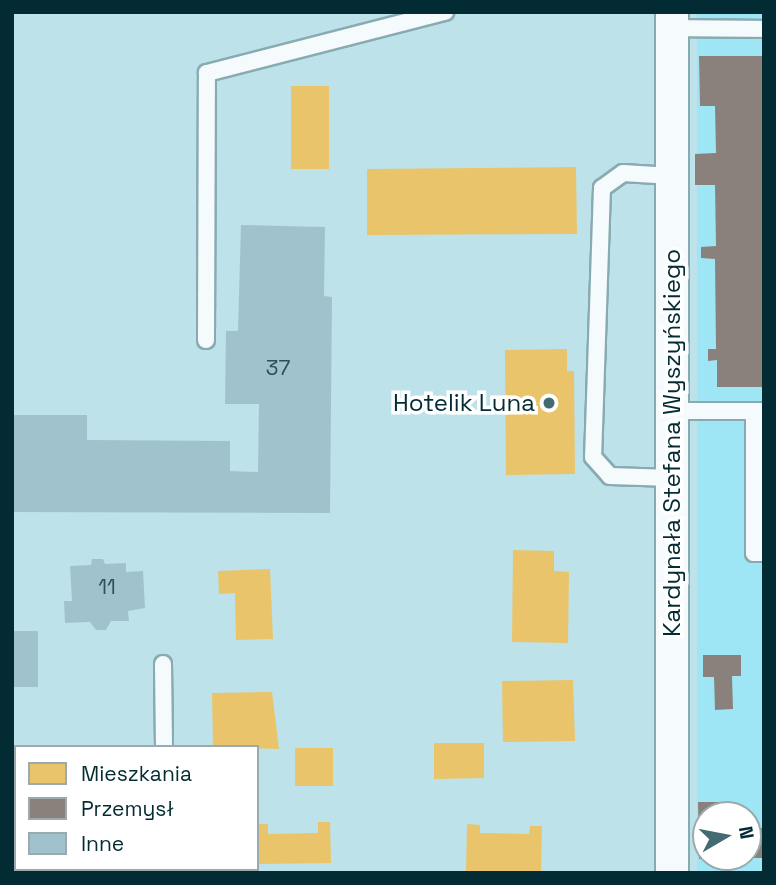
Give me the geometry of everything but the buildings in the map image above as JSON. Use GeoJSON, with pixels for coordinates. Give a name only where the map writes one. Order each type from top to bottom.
{"type":"FeatureCollection","features":[{"type":"Feature","properties":{"kind":"street","name":"Kardynała Stefana Wyszyńskiego"},"geometry":{"type":"LineString","coordinates":[[672,20],[672,873]]}},
{"type":"Feature","properties":{"kind":"lane"},"geometry":{"type":"LineString","coordinates":[[206,340],[207,73],[445,12]]}},
{"type":"Feature","properties":{"kind":"lane"},"geometry":{"type":"LineString","coordinates":[[672,20],[764,29]]}},
{"type":"Feature","properties":{"kind":"lane"},"geometry":{"type":"LineString","coordinates":[[672,176],[623,173],[602,188],[593,457],[610,476],[672,478]]}},
{"type":"Feature","properties":{"kind":"lane"},"geometry":{"type":"LineString","coordinates":[[672,411],[759,411],[754,553],[764,553]]}},
{"type":"Feature","properties":{"kind":"lane"},"geometry":{"type":"LineString","coordinates":[[163,664],[164,745]]}},
{"type":"Feature","properties":{"kind":"shaded area"},"geometry":{"type":"Polygon","coordinates":[[[697,12],[764,12],[764,873],[697,873],[762,871],[762,801],[697,801],[697,12]]]}},
{"type":"Feature","properties":{"kind":"place","name":"Hotelik Luna"},"geometry":{"type":"Point","coordinates":[549,403]}}]}
